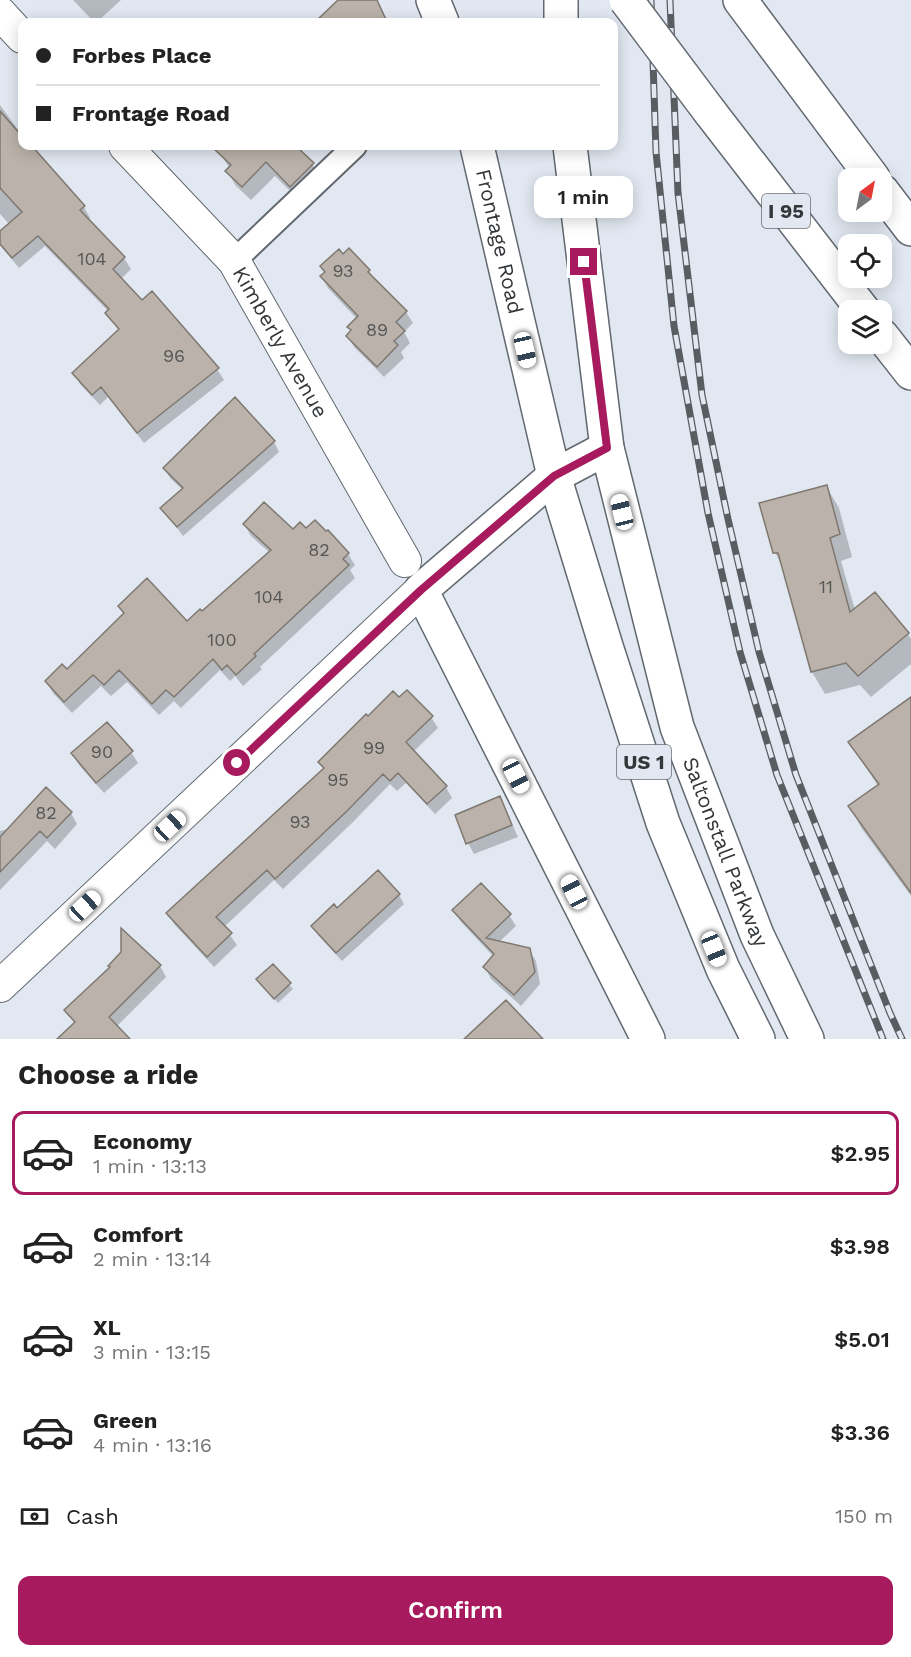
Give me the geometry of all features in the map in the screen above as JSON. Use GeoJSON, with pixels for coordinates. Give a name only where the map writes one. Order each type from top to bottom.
{"type":"FeatureCollection","features":[{"type":"Feature","properties":{"kind":"main road"},"geometry":{"type":"LineString","coordinates":[[433,0],[440,18]]}},
{"type":"Feature","properties":{"kind":"main road"},"geometry":{"type":"LineString","coordinates":[[561,0],[561,18]]}},
{"type":"Feature","properties":{"kind":"main road","name":"I 95"},"geometry":{"type":"LineString","coordinates":[[626,0],[854,300]]}},
{"type":"Feature","properties":{"kind":"main road"},"geometry":{"type":"LineString","coordinates":[[740,0],[866,168]]}},
{"type":"Feature","properties":{"kind":"main road","name":"Frontage Road"},"geometry":{"type":"LineString","coordinates":[[478,150],[554,476]]}},
{"type":"Feature","properties":{"kind":"main road","name":"US 1"},"geometry":{"type":"LineString","coordinates":[[570,150],[607,448]]}},
{"type":"Feature","properties":{"kind":"main road"},"geometry":{"type":"LineString","coordinates":[[892,204],[911,229]]}},
{"type":"Feature","properties":{"kind":"main road"},"geometry":{"type":"LineString","coordinates":[[892,349],[911,373]]}},
{"type":"Feature","properties":{"kind":"main road"},"geometry":{"type":"LineString","coordinates":[[607,448],[554,476],[421,590],[648,1039]]}},
{"type":"Feature","properties":{"kind":"main road","name":"Saltonstall Parkway"},"geometry":{"type":"LineString","coordinates":[[607,448],[677,727],[758,934],[807,1039]]}},
{"type":"Feature","properties":{"kind":"main road","name":"Saltonstall Parkway"},"geometry":{"type":"LineString","coordinates":[[554,476],[663,823],[723,969],[758,1039]]}},
{"type":"Feature","properties":{"kind":"street"},"geometry":{"type":"LineString","coordinates":[[0,13],[18,33]]}},
{"type":"Feature","properties":{"kind":"street","name":"Kimberly Avenue"},"geometry":{"type":"LineString","coordinates":[[129,150],[234,261],[405,561]]}},
{"type":"Feature","properties":{"kind":"street"},"geometry":{"type":"LineString","coordinates":[[234,261],[351,150]]}},
{"type":"Feature","properties":{"kind":"street"},"geometry":{"type":"LineString","coordinates":[[0,986],[421,590]]}},
{"type":"Feature","properties":{"kind":"building"},"geometry":{"type":"Polygon","coordinates":[[[338,0],[377,0],[385,18],[319,18],[338,0]]]}},
{"type":"Feature","properties":{"kind":"building"},"geometry":{"type":"Polygon","coordinates":[[[0,111],[18,131],[18,150],[36,150],[85,206],[80,210],[125,257],[113,269],[142,300],[152,291],[219,368],[137,433],[101,387],[92,395],[72,373],[119,329],[105,313],[109,309],[38,236],[12,258],[0,244],[0,231],[22,212],[0,188],[0,111]]]}},
{"type":"Feature","properties":{"kind":"building"},"geometry":{"type":"Polygon","coordinates":[[[215,150],[300,150],[314,163],[290,187],[266,162],[242,187],[225,171],[231,165],[215,150]]]}},
{"type":"Feature","properties":{"kind":"building"},"geometry":{"type":"Polygon","coordinates":[[[349,248],[370,270],[368,272],[407,311],[396,322],[405,331],[394,341],[398,345],[377,367],[346,336],[351,330],[347,327],[358,316],[320,276],[325,272],[320,266],[339,249],[343,254],[349,248]]]}},
{"type":"Feature","properties":{"kind":"building"},"geometry":{"type":"Polygon","coordinates":[[[235,397],[275,441],[177,527],[160,508],[183,488],[163,468],[235,397]]]}},
{"type":"Feature","properties":{"kind":"building"},"geometry":{"type":"Polygon","coordinates":[[[827,485],[840,534],[830,538],[850,612],[875,592],[909,633],[858,676],[846,663],[811,672],[778,553],[773,553],[759,503],[827,485]]]}},
{"type":"Feature","properties":{"kind":"building"},"geometry":{"type":"Polygon","coordinates":[[[264,502],[293,529],[300,522],[306,528],[315,520],[326,531],[328,530],[349,553],[343,559],[349,565],[254,654],[256,656],[236,675],[227,665],[222,670],[213,659],[174,697],[166,690],[152,704],[119,670],[104,685],[93,675],[64,702],[45,681],[62,664],[67,669],[124,613],[118,606],[147,578],[187,621],[200,609],[202,611],[271,550],[243,524],[264,502]]]}},
{"type":"Feature","properties":{"kind":"building"},"geometry":{"type":"Polygon","coordinates":[[[407,690],[433,716],[406,742],[447,786],[427,804],[398,773],[390,781],[383,774],[275,879],[267,870],[216,917],[232,933],[207,957],[166,913],[324,768],[318,762],[366,714],[368,716],[393,691],[399,697],[407,690]]]}},
{"type":"Feature","properties":{"kind":"building"},"geometry":{"type":"Polygon","coordinates":[[[911,697],[911,893],[848,806],[879,784],[848,742],[911,697]]]}},
{"type":"Feature","properties":{"kind":"building"},"geometry":{"type":"Polygon","coordinates":[[[107,722],[133,751],[96,783],[71,753],[107,722]]]}},
{"type":"Feature","properties":{"kind":"building"},"geometry":{"type":"Polygon","coordinates":[[[46,787],[72,812],[47,838],[40,831],[0,872],[0,837],[46,787]]]}},
{"type":"Feature","properties":{"kind":"building"},"geometry":{"type":"Polygon","coordinates":[[[500,796],[512,825],[466,844],[455,815],[500,796]]]}},
{"type":"Feature","properties":{"kind":"building"},"geometry":{"type":"Polygon","coordinates":[[[378,870],[400,894],[336,953],[311,926],[334,904],[337,908],[378,870]]]}},
{"type":"Feature","properties":{"kind":"building"},"geometry":{"type":"Polygon","coordinates":[[[481,883],[511,914],[486,938],[530,948],[535,972],[514,995],[483,967],[494,954],[452,910],[481,883]]]}},
{"type":"Feature","properties":{"kind":"building"},"geometry":{"type":"Polygon","coordinates":[[[121,928],[161,965],[109,1017],[130,1039],[57,1039],[75,1022],[64,1010],[110,967],[108,966],[121,952],[121,928]]]}},
{"type":"Feature","properties":{"kind":"building"},"geometry":{"type":"Polygon","coordinates":[[[273,964],[291,983],[274,999],[256,979],[273,964]]]}},
{"type":"Feature","properties":{"kind":"building"},"geometry":{"type":"Polygon","coordinates":[[[506,1000],[543,1039],[464,1039],[506,1000]]]}},
{"type":"Feature","properties":{"kind":"railway"},"geometry":{"type":"LineString","coordinates":[[651,0],[656,152],[674,326],[708,513],[740,652],[777,775],[883,1039]]}},
{"type":"Feature","properties":{"kind":"railway"},"geometry":{"type":"LineString","coordinates":[[670,0],[678,193],[702,395],[728,519],[759,652],[796,775],[902,1039]]}},
{"type":"Feature","properties":{"kind":"route"},"geometry":{"type":"LineString","coordinates":[[237,763],[421,590],[554,476],[607,448],[584,262]]}}]}
